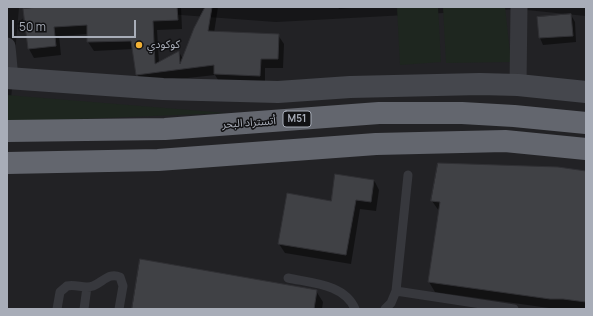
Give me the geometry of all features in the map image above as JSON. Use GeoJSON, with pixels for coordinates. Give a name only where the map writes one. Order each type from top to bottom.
{"type":"FeatureCollection","features":[{"type":"Feature","properties":{"kind":"highway","name":"أتستراد البحر"},"geometry":{"type":"LineString","coordinates":[[7,131],[164,129],[379,113],[462,113],[586,123]]}},
{"type":"Feature","properties":{"kind":"highway"},"geometry":{"type":"LineString","coordinates":[[7,163],[158,160],[391,144],[505,141],[586,149]]}},
{"type":"Feature","properties":{"kind":"street"},"geometry":{"type":"LineString","coordinates":[[518,7],[518,84]]}},
{"type":"Feature","properties":{"kind":"street"},"geometry":{"type":"LineString","coordinates":[[7,46],[9,78],[163,89],[278,92],[350,87],[518,84],[586,92]]}},
{"type":"Feature","properties":{"kind":"lane"},"geometry":{"type":"LineString","coordinates":[[385,309],[391,303],[396,291],[408,175]]}},
{"type":"Feature","properties":{"kind":"lane"},"geometry":{"type":"LineString","coordinates":[[57,309],[59,296],[63,288],[71,284],[87,287],[96,285],[111,276],[120,278],[123,286],[119,309]]}},
{"type":"Feature","properties":{"kind":"lane"},"geometry":{"type":"LineString","coordinates":[[288,278],[339,290],[351,300],[355,309]]}},
{"type":"Feature","properties":{"kind":"lane"},"geometry":{"type":"LineString","coordinates":[[84,309],[87,287]]}},
{"type":"Feature","properties":{"kind":"lane"},"geometry":{"type":"LineString","coordinates":[[396,291],[509,309]]}},
{"type":"Feature","properties":{"kind":"shaded area"},"geometry":{"type":"Polygon","coordinates":[[[19,7],[73,7],[276,22],[517,9],[586,16],[586,309],[7,309],[7,145],[19,7]]]}},
{"type":"Feature","properties":{"kind":"shaded area"},"geometry":{"type":"Polygon","coordinates":[[[397,7],[438,7],[441,62],[400,65],[397,7]]]}},
{"type":"Feature","properties":{"kind":"shaded area"},"geometry":{"type":"Polygon","coordinates":[[[443,7],[505,7],[511,62],[446,63],[443,7]]]}},
{"type":"Feature","properties":{"kind":"shaded area"},"geometry":{"type":"Polygon","coordinates":[[[7,95],[226,113],[32,121],[7,120],[7,95]]]}},
{"type":"Feature","properties":{"kind":"building"},"geometry":{"type":"Polygon","coordinates":[[[39,7],[177,7],[178,20],[153,21],[155,64],[179,51],[180,64],[194,28],[205,7],[212,7],[208,31],[279,34],[278,59],[261,59],[260,76],[214,74],[214,65],[136,75],[131,41],[87,42],[87,25],[54,27],[56,46],[28,49],[23,9],[39,7]]]}},
{"type":"Feature","properties":{"kind":"building"},"geometry":{"type":"Polygon","coordinates":[[[571,14],[573,36],[539,38],[537,17],[571,14]]]}},
{"type":"Feature","properties":{"kind":"building"},"geometry":{"type":"Polygon","coordinates":[[[438,163],[558,167],[586,171],[586,302],[550,299],[428,282],[440,202],[431,201],[438,163]]]}},
{"type":"Feature","properties":{"kind":"building"},"geometry":{"type":"Polygon","coordinates":[[[335,174],[374,180],[371,202],[356,200],[346,255],[278,244],[287,193],[331,201],[335,174]]]}},
{"type":"Feature","properties":{"kind":"building"},"geometry":{"type":"Polygon","coordinates":[[[140,259],[317,290],[314,309],[132,309],[140,259]]]}},
{"type":"Feature","properties":{"kind":"place","name":"كوكودي"},"geometry":{"type":"Point","coordinates":[139,45]}}]}
